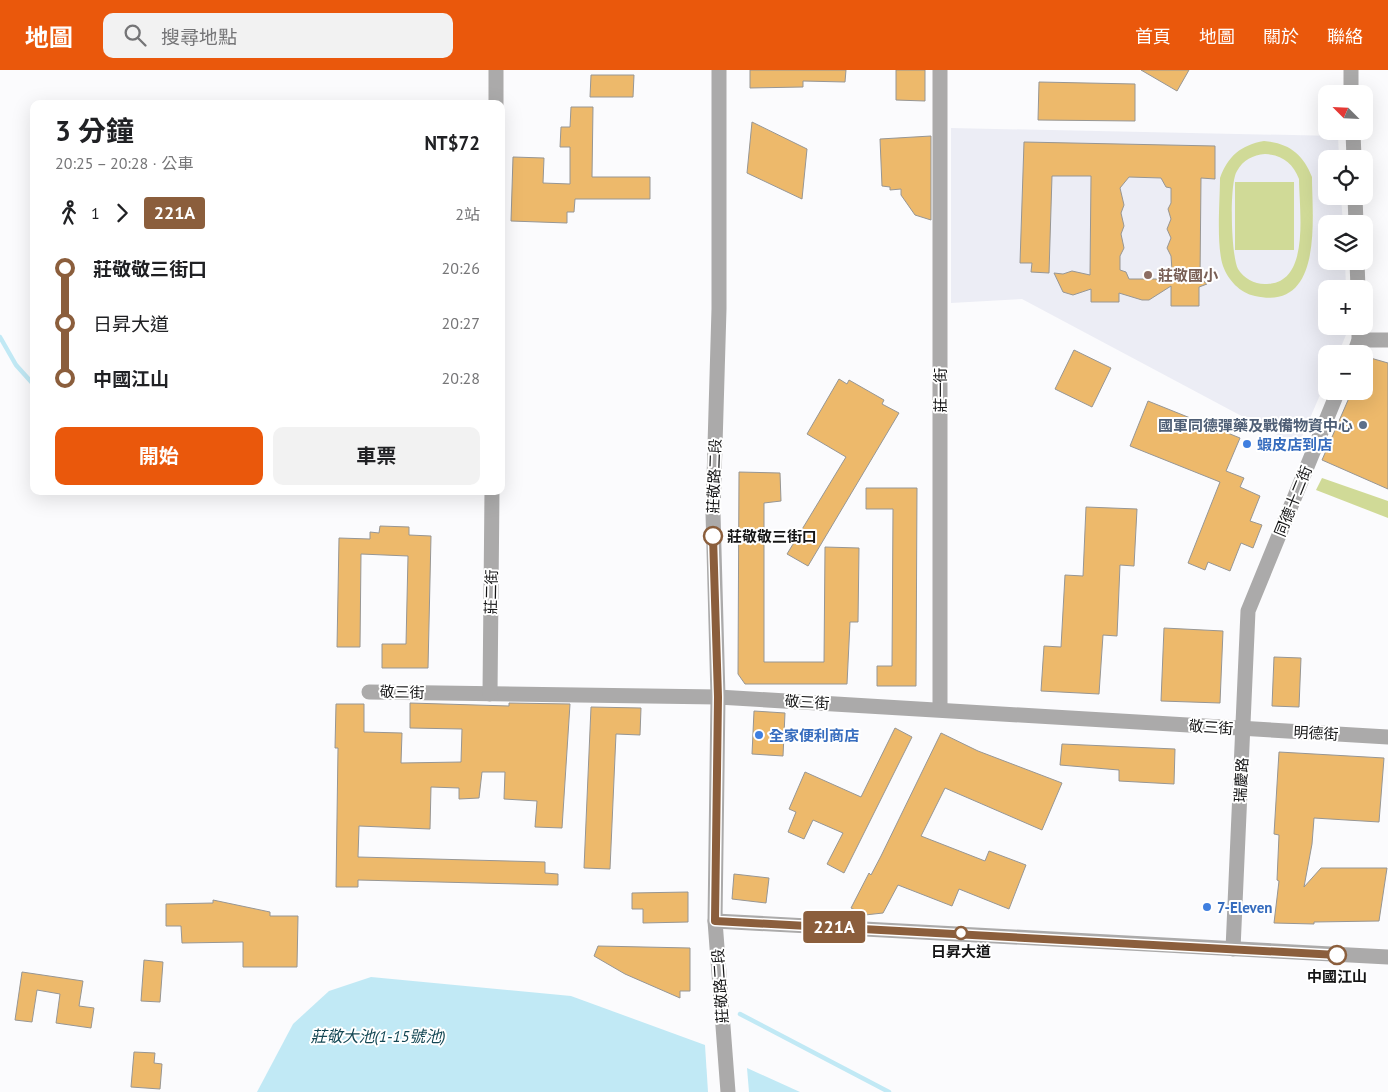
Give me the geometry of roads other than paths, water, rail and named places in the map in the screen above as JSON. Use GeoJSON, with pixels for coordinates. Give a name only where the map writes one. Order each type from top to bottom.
{"type":"FeatureCollection","features":[{"type":"Feature","properties":{"kind":"street"},"geometry":{"type":"LineString","coordinates":[[496,70],[496,100]]}},
{"type":"Feature","properties":{"kind":"street","name":"莊敬路二段"},"geometry":{"type":"LineString","coordinates":[[719,70],[719,309],[713,513],[718,697],[715,921],[728,1092]]}},
{"type":"Feature","properties":{"kind":"street","name":"莊一街"},"geometry":{"type":"LineString","coordinates":[[940,70],[940,709]]}},
{"type":"Feature","properties":{"kind":"street"},"geometry":{"type":"LineString","coordinates":[[1351,70],[1352,85]]}},
{"type":"Feature","properties":{"kind":"street"},"geometry":{"type":"LineString","coordinates":[[1357,340],[1388,340]]}},
{"type":"Feature","properties":{"kind":"street","name":"同德十二街"},"geometry":{"type":"LineString","coordinates":[[1248,611],[1334,400]]}},
{"type":"Feature","properties":{"kind":"street","name":"莊二街"},"geometry":{"type":"LineString","coordinates":[[490,694],[492,495]]}},
{"type":"Feature","properties":{"kind":"street","name":"瑞慶路"},"geometry":{"type":"LineString","coordinates":[[1233,949],[1248,611]]}},
{"type":"Feature","properties":{"kind":"street","name":"敬三街"},"geometry":{"type":"LineString","coordinates":[[369,692],[718,697],[940,709],[1243,730]]}},
{"type":"Feature","properties":{"kind":"street","name":"明德街"},"geometry":{"type":"LineString","coordinates":[[1243,730],[1388,737]]}},
{"type":"Feature","properties":{"kind":"street"},"geometry":{"type":"LineString","coordinates":[[715,921],[1028,936],[1388,957]]}},
{"type":"Feature","properties":{"kind":"water","name":"莊敬大池(1-15號池)"},"geometry":{"type":"Polygon","coordinates":[[[371,977],[571,996],[705,1045],[708,1092],[257,1092],[293,1024],[329,991],[371,977]]]}},
{"type":"Feature","properties":{"kind":"water"},"geometry":{"type":"Polygon","coordinates":[[[747,1068],[800,1092],[749,1092],[747,1068]]]}},
{"type":"Feature","properties":{"kind":"waterway"},"geometry":{"type":"LineString","coordinates":[[0,337],[16,365],[30,381]]}},
{"type":"Feature","properties":{"kind":"waterway"},"geometry":{"type":"LineString","coordinates":[[740,1014],[889,1092]]}},
{"type":"Feature","properties":{"kind":"place","name":"莊敬國小"},"geometry":{"type":"Point","coordinates":[1148,275]}},
{"type":"Feature","properties":{"kind":"place","name":"國軍同德彈藥及戰備物資中心"},"geometry":{"type":"Point","coordinates":[1363,425]}},
{"type":"Feature","properties":{"kind":"place","name":"蝦皮店到店"},"geometry":{"type":"Point","coordinates":[1247,444]}},
{"type":"Feature","properties":{"kind":"place","name":"莊敬敬三街口"},"geometry":{"type":"Point","coordinates":[713,536]}},
{"type":"Feature","properties":{"kind":"place","name":"全家便利商店"},"geometry":{"type":"Point","coordinates":[759,735]}},
{"type":"Feature","properties":{"kind":"place","name":"7-Eleven"},"geometry":{"type":"Point","coordinates":[1207,907]}},
{"type":"Feature","properties":{"kind":"place","name":"日昇大道"},"geometry":{"type":"Point","coordinates":[961,933]}},
{"type":"Feature","properties":{"kind":"place","name":"中國江山"},"geometry":{"type":"Point","coordinates":[1337,955]}}]}
